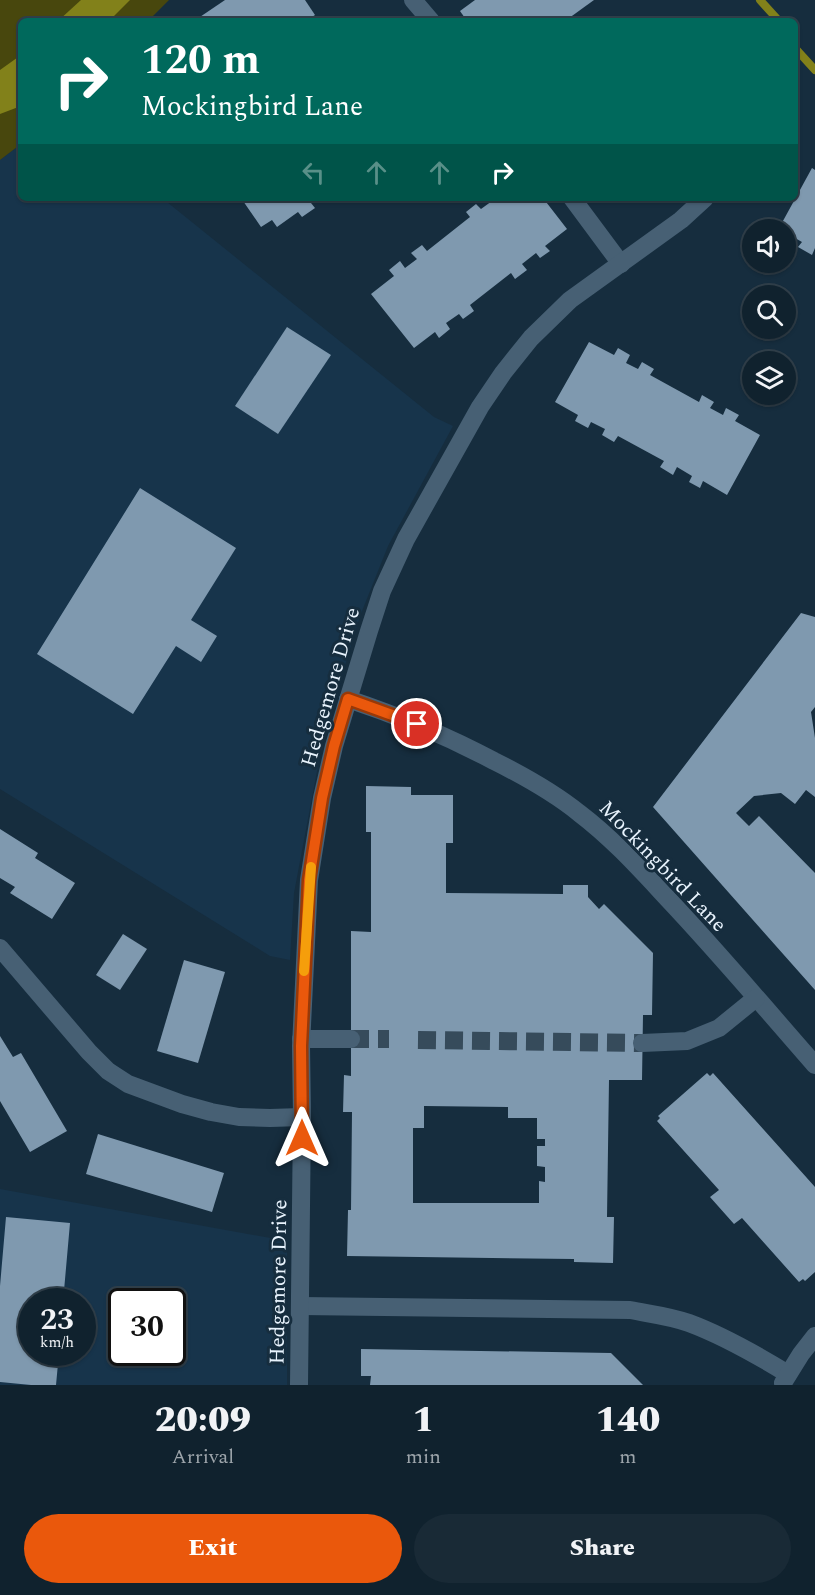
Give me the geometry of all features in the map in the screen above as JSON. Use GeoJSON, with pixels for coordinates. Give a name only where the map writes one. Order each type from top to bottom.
{"type":"FeatureCollection","features":[{"type":"Feature","properties":{"kind":"street"},"geometry":{"type":"LineString","coordinates":[[413,0],[428,18]]}},
{"type":"Feature","properties":{"kind":"street"},"geometry":{"type":"LineString","coordinates":[[574,201],[621,264]]}},
{"type":"Feature","properties":{"kind":"street","name":"Hedgemore Drive"},"geometry":{"type":"LineString","coordinates":[[299,1385],[301,1039],[309,880],[322,798],[334,746],[382,591],[406,539],[480,407],[531,338],[570,300],[681,220],[702,201]]}},
{"type":"Feature","properties":{"kind":"street","name":"Mockingbird Lane"},"geometry":{"type":"LineString","coordinates":[[348,699],[417,724],[482,755],[545,789],[579,813],[638,867],[815,1065]]}},
{"type":"Feature","properties":{"kind":"street"},"geometry":{"type":"LineString","coordinates":[[0,948],[108,1071],[128,1083],[182,1104],[211,1112],[239,1117],[302,1117]]}},
{"type":"Feature","properties":{"kind":"street"},"geometry":{"type":"LineString","coordinates":[[642,1043],[687,1041],[718,1028],[756,998]]}},
{"type":"Feature","properties":{"kind":"street"},"geometry":{"type":"LineString","coordinates":[[301,1039],[351,1039]]}},
{"type":"Feature","properties":{"kind":"street"},"geometry":{"type":"LineString","coordinates":[[300,1306],[630,1310],[689,1323],[758,1356],[785,1380],[815,1336]]}},
{"type":"Feature","properties":{"kind":"shaded area"},"geometry":{"type":"Polygon","coordinates":[[[0,0],[169,0],[151,18],[18,18],[18,146],[0,160],[0,0]]]}},
{"type":"Feature","properties":{"kind":"shaded area"},"geometry":{"type":"Polygon","coordinates":[[[81,0],[130,0],[112,18],[61,18],[81,0]]]}},
{"type":"Feature","properties":{"kind":"shaded area"},"geometry":{"type":"Polygon","coordinates":[[[18,57],[18,107],[0,114],[0,70],[18,57]]]}},
{"type":"Feature","properties":{"kind":"shaded area"},"geometry":{"type":"Polygon","coordinates":[[[18,146],[18,201],[166,201],[434,417],[453,426],[388,546],[360,616],[321,750],[294,893],[290,960],[270,956],[0,789],[0,160],[18,146]]]}},
{"type":"Feature","properties":{"kind":"shaded area"},"geometry":{"type":"Polygon","coordinates":[[[0,1189],[287,1241],[287,1385],[0,1385],[0,1189]]]}},
{"type":"Feature","properties":{"kind":"building"},"geometry":{"type":"Polygon","coordinates":[[[225,0],[305,0],[315,15],[310,18],[198,18],[225,0]]]}},
{"type":"Feature","properties":{"kind":"building"},"geometry":{"type":"Polygon","coordinates":[[[475,0],[594,0],[569,18],[465,18],[460,11],[475,0]]]}},
{"type":"Feature","properties":{"kind":"building"},"geometry":{"type":"Polygon","coordinates":[[[812,168],[815,170],[815,248],[812,255],[798,247],[802,242],[796,239],[796,219],[784,219],[794,201],[798,201],[798,194],[812,168]]]}},
{"type":"Feature","properties":{"kind":"building"},"geometry":{"type":"Polygon","coordinates":[[[243,201],[314,201],[311,203],[315,208],[302,217],[298,212],[277,227],[272,220],[261,227],[243,201]]]}},
{"type":"Feature","properties":{"kind":"building"},"geometry":{"type":"Polygon","coordinates":[[[492,201],[545,201],[567,229],[545,246],[550,251],[540,258],[536,253],[522,264],[527,270],[515,279],[511,273],[470,305],[474,311],[463,319],[459,314],[446,323],[450,329],[439,338],[435,332],[414,348],[371,294],[394,276],[389,270],[400,261],[405,268],[417,259],[411,253],[422,245],[427,251],[470,217],[466,212],[476,204],[481,209],[492,201]]]}},
{"type":"Feature","properties":{"kind":"building"},"geometry":{"type":"Polygon","coordinates":[[[287,327],[331,355],[278,434],[235,406],[287,327]]]}},
{"type":"Feature","properties":{"kind":"building"},"geometry":{"type":"Polygon","coordinates":[[[589,342],[614,355],[618,348],[630,355],[626,363],[638,369],[642,362],[654,369],[650,375],[699,402],[702,395],[714,402],[710,408],[723,415],[726,408],[739,415],[735,421],[760,435],[727,495],[703,481],[700,488],[689,482],[692,476],[677,467],[673,475],[660,467],[664,461],[618,436],[614,442],[602,435],[605,429],[591,422],[588,428],[575,421],[578,415],[555,402],[589,342]]]}},
{"type":"Feature","properties":{"kind":"building"},"geometry":{"type":"Polygon","coordinates":[[[140,488],[236,548],[191,620],[217,636],[201,662],[176,646],[133,714],[37,654],[140,488]]]}},
{"type":"Feature","properties":{"kind":"building"},"geometry":{"type":"Polygon","coordinates":[[[801,613],[815,617],[815,707],[811,712],[815,738],[815,797],[806,790],[795,804],[781,793],[754,796],[736,813],[749,826],[759,816],[815,873],[815,990],[653,807],[801,613]]]}},
{"type":"Feature","properties":{"kind":"building"},"geometry":{"type":"Polygon","coordinates":[[[366,786],[411,787],[411,795],[453,795],[453,843],[446,843],[446,893],[563,894],[563,885],[588,885],[588,897],[599,909],[604,904],[653,953],[652,1015],[643,1015],[642,1080],[609,1080],[607,1217],[614,1217],[613,1263],[574,1262],[574,1259],[347,1256],[348,1210],[351,1210],[352,1112],[343,1112],[344,1075],[351,1076],[351,931],[371,932],[371,832],[366,832],[366,786]],[[424,1106],[424,1128],[413,1128],[413,1203],[539,1203],[539,1181],[545,1182],[545,1167],[537,1166],[537,1146],[545,1146],[545,1139],[537,1139],[537,1118],[508,1118],[508,1107],[424,1106]]]}},
{"type":"Feature","properties":{"kind":"building"},"geometry":{"type":"Polygon","coordinates":[[[0,829],[38,853],[35,858],[75,883],[52,919],[10,893],[15,887],[0,878],[0,829]]]}},
{"type":"Feature","properties":{"kind":"building"},"geometry":{"type":"Polygon","coordinates":[[[123,934],[147,949],[120,990],[96,975],[123,934]]]}},
{"type":"Feature","properties":{"kind":"building"},"geometry":{"type":"Polygon","coordinates":[[[184,960],[225,972],[198,1063],[157,1051],[184,960]]]}},
{"type":"Feature","properties":{"kind":"building"},"geometry":{"type":"Polygon","coordinates":[[[0,1036],[13,1057],[21,1053],[67,1131],[30,1152],[0,1101],[0,1036]]]}},
{"type":"Feature","properties":{"kind":"building"},"geometry":{"type":"Polygon","coordinates":[[[707,1073],[710,1076],[713,1073],[815,1187],[815,1272],[805,1281],[803,1279],[799,1282],[742,1218],[734,1224],[710,1197],[719,1190],[657,1121],[660,1118],[658,1116],[707,1073]]]}},
{"type":"Feature","properties":{"kind":"building"},"geometry":{"type":"Polygon","coordinates":[[[98,1134],[224,1173],[212,1212],[86,1174],[98,1134]]]}},
{"type":"Feature","properties":{"kind":"building"},"geometry":{"type":"Polygon","coordinates":[[[6,1217],[70,1223],[64,1288],[18,1288],[18,1366],[58,1366],[56,1385],[0,1382],[0,1286],[6,1217]]]}},
{"type":"Feature","properties":{"kind":"building"},"geometry":{"type":"Polygon","coordinates":[[[361,1349],[611,1353],[643,1385],[370,1385],[371,1376],[361,1376],[361,1349]]]}},
{"type":"Feature","properties":{"kind":"waterway"},"geometry":{"type":"LineString","coordinates":[[760,0],[776,18]]}},
{"type":"Feature","properties":{"kind":"waterway"},"geometry":{"type":"LineString","coordinates":[[798,51],[815,70]]}},
{"type":"Feature","properties":{"kind":"tunnel"},"geometry":{"type":"LineString","coordinates":[[351,1039],[389,1039]]}},
{"type":"Feature","properties":{"kind":"tunnel"},"geometry":{"type":"LineString","coordinates":[[418,1040],[642,1043]]}},
{"type":"Feature","properties":{"kind":"slow traffic"},"geometry":{"type":"LineString","coordinates":[[304,971],[311,867]]}},
{"type":"Feature","properties":{"kind":"route"},"geometry":{"type":"LineString","coordinates":[[302,1138],[301,1046],[309,880],[322,798],[334,746],[348,699],[417,724]]}}]}
